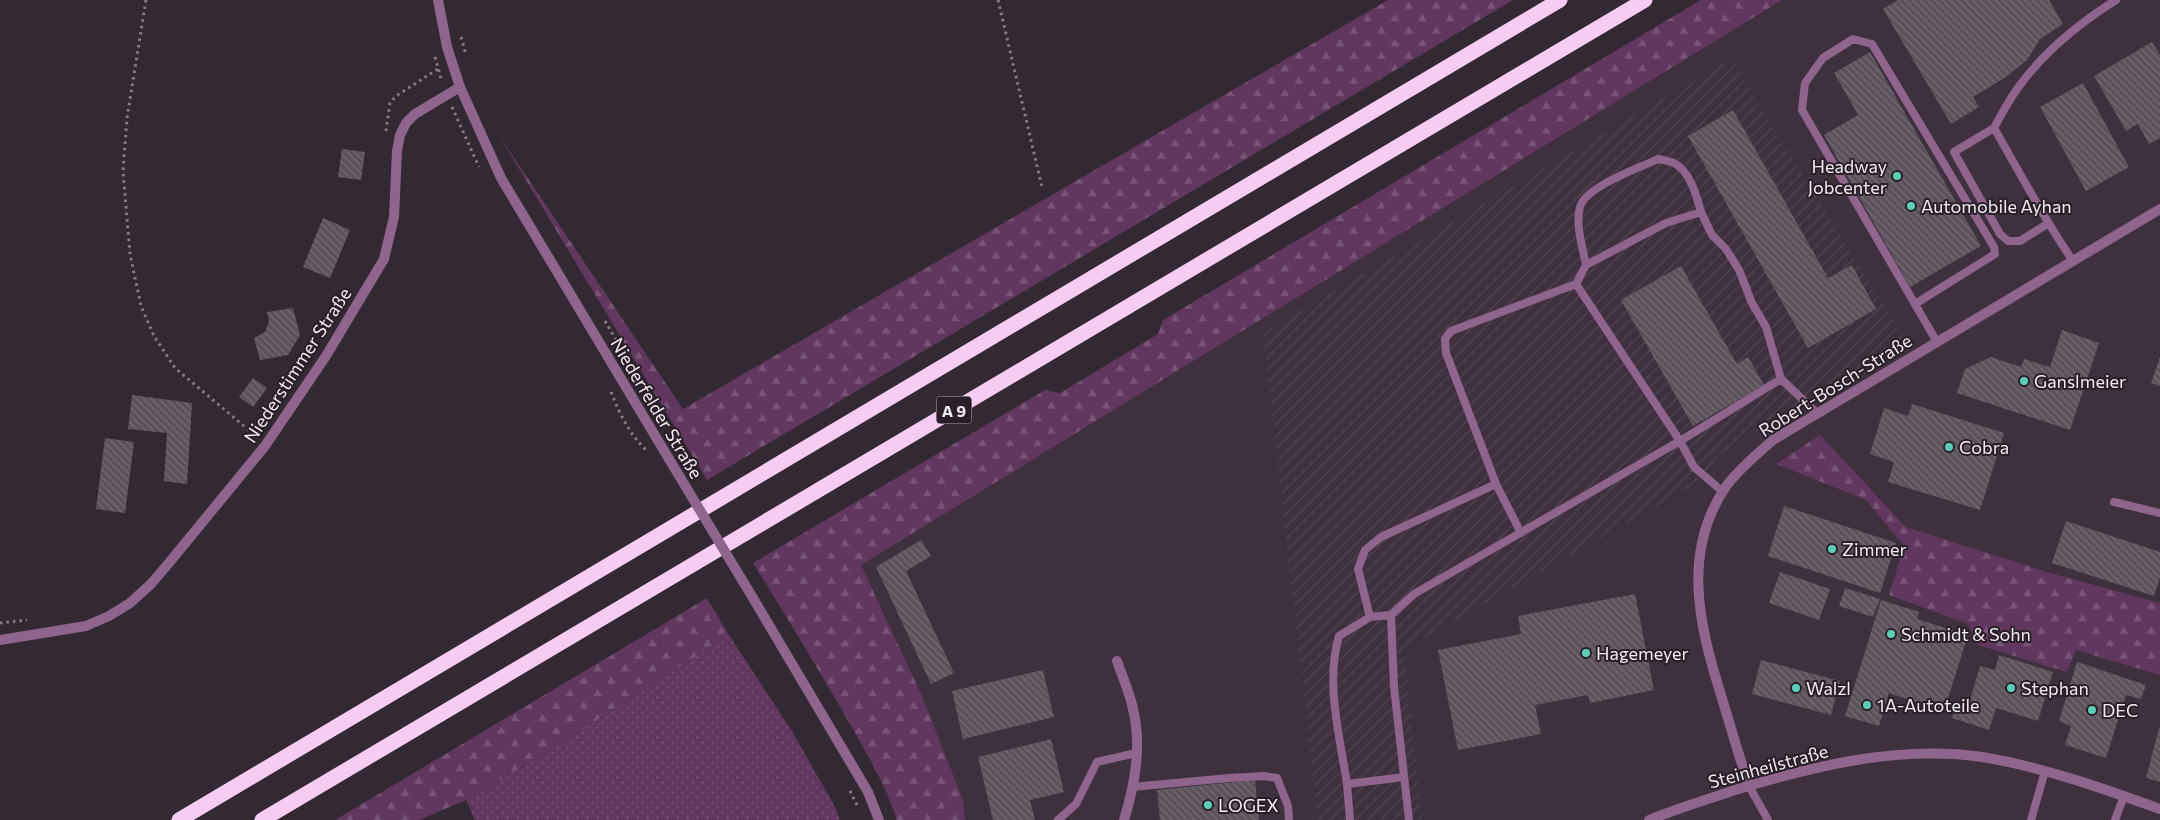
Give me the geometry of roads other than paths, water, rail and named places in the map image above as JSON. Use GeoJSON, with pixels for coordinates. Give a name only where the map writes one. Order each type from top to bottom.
{"type":"FeatureCollection","features":[{"type":"Feature","properties":{"kind":"highway","name":"A 9"},"geometry":{"type":"LineString","coordinates":[[179,820],[1560,0]]}},
{"type":"Feature","properties":{"kind":"highway","name":"A 9"},"geometry":{"type":"LineString","coordinates":[[262,820],[1646,0]]}},
{"type":"Feature","properties":{"kind":"street","name":"Niederfelder Straße"},"geometry":{"type":"LineString","coordinates":[[438,0],[447,47],[460,87],[501,178],[754,598],[868,792],[879,820]]}},
{"type":"Feature","properties":{"kind":"street","name":"Niederstimmer Straße"},"geometry":{"type":"LineString","coordinates":[[0,640],[86,626],[109,616],[130,603],[151,584],[168,564],[265,446],[326,356],[384,258],[394,217],[397,151],[400,135],[406,123],[424,107],[460,87]]}},
{"type":"Feature","properties":{"kind":"street","name":"Robert-Bosch-Straße"},"geometry":{"type":"LineString","coordinates":[[1749,786],[1707,648],[1700,614],[1698,579],[1702,545],[1712,514],[1724,492],[1750,460],[1767,445],[1817,413],[2160,209]]}},
{"type":"Feature","properties":{"kind":"street"},"geometry":{"type":"LineString","coordinates":[[1117,661],[1133,708],[1138,736],[1132,787],[1124,820]]}},
{"type":"Feature","properties":{"kind":"street","name":"Steinheilstraße"},"geometry":{"type":"LineString","coordinates":[[1649,820],[1676,809],[1814,767],[1874,757],[1925,754],[1980,757],[2045,771],[2160,809]]}},
{"type":"Feature","properties":{"kind":"lane"},"geometry":{"type":"LineString","coordinates":[[2049,223],[2020,241],[2008,241],[2000,234],[1954,152],[1994,128],[2020,84],[2047,55],[2090,16],[2116,0]]}},
{"type":"Feature","properties":{"kind":"lane"},"geometry":{"type":"LineString","coordinates":[[1915,304],[1995,254],[1994,247],[1872,44],[1853,39],[1823,58],[1805,83],[1802,110],[1937,342]]}},
{"type":"Feature","properties":{"kind":"lane"},"geometry":{"type":"LineString","coordinates":[[1994,128],[2073,261]]}},
{"type":"Feature","properties":{"kind":"lane"},"geometry":{"type":"LineString","coordinates":[[1586,265],[1579,219],[1580,208],[1584,200],[1592,191],[1658,159],[1675,163],[1689,179],[1712,235],[1726,249],[1739,270],[1752,303],[1766,327],[1781,379],[1817,413]]}},
{"type":"Feature","properties":{"kind":"lane"},"geometry":{"type":"LineString","coordinates":[[1521,533],[1496,484],[1446,353],[1445,339],[1451,331],[1576,284],[1586,265],[1666,223],[1701,212]]}},
{"type":"Feature","properties":{"kind":"lane"},"geometry":{"type":"LineString","coordinates":[[1576,284],[1680,441],[1694,467],[1724,492]]}},
{"type":"Feature","properties":{"kind":"lane"},"geometry":{"type":"LineString","coordinates":[[1350,820],[1347,784],[1334,693],[1334,655],[1339,636],[1370,617],[1391,615],[1414,594],[1680,441],[1781,379]]}},
{"type":"Feature","properties":{"kind":"lane"},"geometry":{"type":"LineString","coordinates":[[1370,617],[1358,569],[1365,550],[1381,537],[1496,484]]}},
{"type":"Feature","properties":{"kind":"lane"},"geometry":{"type":"LineString","coordinates":[[2114,502],[2160,513]]}},
{"type":"Feature","properties":{"kind":"lane"},"geometry":{"type":"LineString","coordinates":[[1391,615],[1394,688],[1409,820]]}},
{"type":"Feature","properties":{"kind":"lane"},"geometry":{"type":"LineString","coordinates":[[1058,820],[1076,804],[1097,762],[1136,753]]}},
{"type":"Feature","properties":{"kind":"lane"},"geometry":{"type":"LineString","coordinates":[[2031,820],[2045,771]]}},
{"type":"Feature","properties":{"kind":"lane"},"geometry":{"type":"LineString","coordinates":[[1132,787],[1229,778],[1264,776],[1277,778],[1288,806],[1289,820]]}},
{"type":"Feature","properties":{"kind":"lane"},"geometry":{"type":"LineString","coordinates":[[1347,784],[1404,777]]}},
{"type":"Feature","properties":{"kind":"lane"},"geometry":{"type":"LineString","coordinates":[[1749,786],[1768,820]]}},
{"type":"Feature","properties":{"kind":"lane"},"geometry":{"type":"LineString","coordinates":[[2115,820],[2124,796]]}},
{"type":"Feature","properties":{"kind":"place","name":"Headway Jobcenter"},"geometry":{"type":"Point","coordinates":[1897,176]}},
{"type":"Feature","properties":{"kind":"place","name":"Automobile Ayhan"},"geometry":{"type":"Point","coordinates":[1911,206]}},
{"type":"Feature","properties":{"kind":"place","name":"Ganslmeier"},"geometry":{"type":"Point","coordinates":[2024,381]}},
{"type":"Feature","properties":{"kind":"place","name":"Cobra"},"geometry":{"type":"Point","coordinates":[1949,447]}},
{"type":"Feature","properties":{"kind":"place","name":"Zimmer"},"geometry":{"type":"Point","coordinates":[1832,549]}},
{"type":"Feature","properties":{"kind":"place","name":"Schmidt & Sohn"},"geometry":{"type":"Point","coordinates":[1891,634]}},
{"type":"Feature","properties":{"kind":"place","name":"Hagemeyer"},"geometry":{"type":"Point","coordinates":[1586,653]}},
{"type":"Feature","properties":{"kind":"place","name":"Walzl"},"geometry":{"type":"Point","coordinates":[1796,688]}},
{"type":"Feature","properties":{"kind":"place","name":"Stephan"},"geometry":{"type":"Point","coordinates":[2011,688]}},
{"type":"Feature","properties":{"kind":"place","name":"1A-Autoteile"},"geometry":{"type":"Point","coordinates":[1867,705]}},
{"type":"Feature","properties":{"kind":"place","name":"DEC"},"geometry":{"type":"Point","coordinates":[2092,710]}},
{"type":"Feature","properties":{"kind":"place","name":"LOGEX"},"geometry":{"type":"Point","coordinates":[1208,805]}}]}
